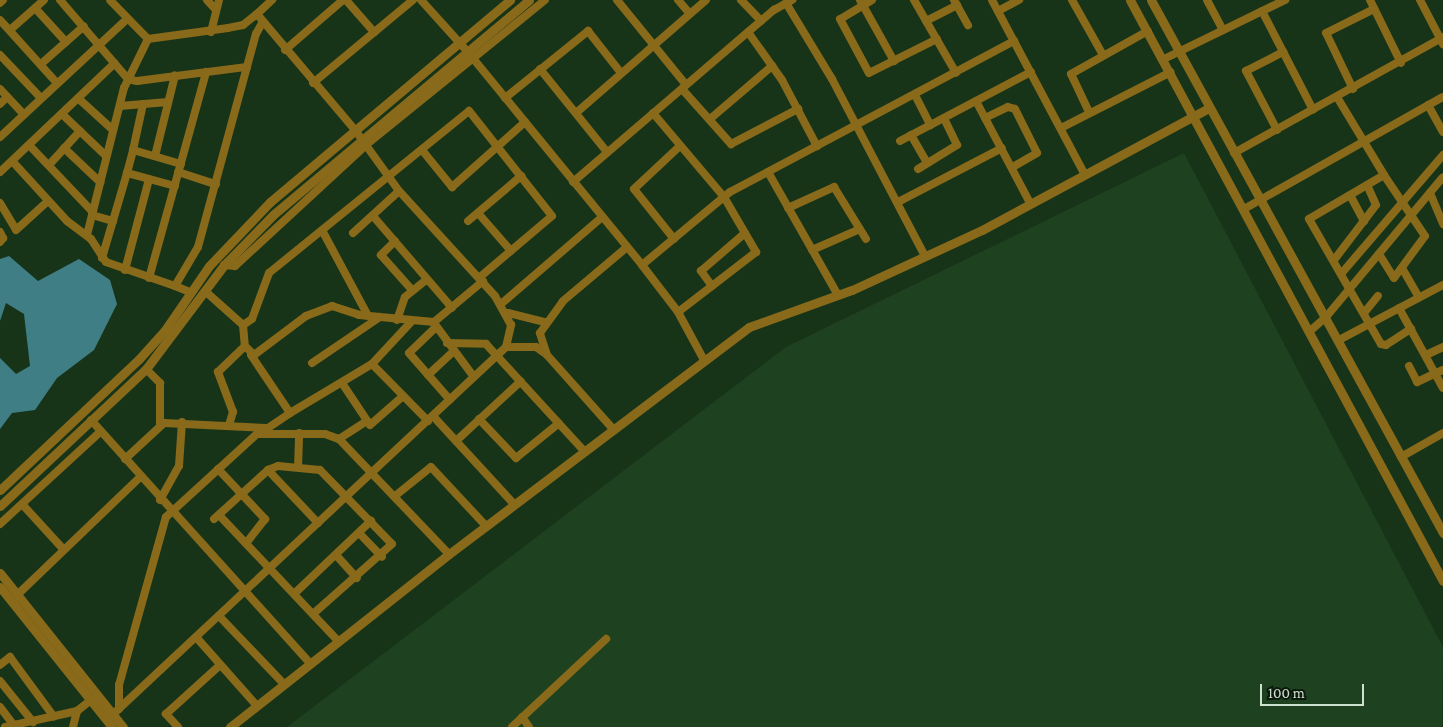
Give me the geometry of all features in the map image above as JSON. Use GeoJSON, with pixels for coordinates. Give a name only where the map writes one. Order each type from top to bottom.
{"type":"FeatureCollection","features":[{"type":"Feature","properties":{"kind":"street"},"geometry":{"type":"LineString","coordinates":[[0,3],[3,0]]}},
{"type":"Feature","properties":{"kind":"street"},"geometry":{"type":"LineString","coordinates":[[10,30],[44,0]]}},
{"type":"Feature","properties":{"kind":"street"},"geometry":{"type":"LineString","coordinates":[[60,0],[128,78]]}},
{"type":"Feature","properties":{"kind":"street"},"geometry":{"type":"LineString","coordinates":[[110,0],[148,39]]}},
{"type":"Feature","properties":{"kind":"street"},"geometry":{"type":"LineString","coordinates":[[207,0],[216,10]]}},
{"type":"Feature","properties":{"kind":"street"},"geometry":{"type":"LineString","coordinates":[[211,32],[219,0]]}},
{"type":"Feature","properties":{"kind":"street"},"geometry":{"type":"LineString","coordinates":[[264,8],[266,0]]}},
{"type":"Feature","properties":{"kind":"street"},"geometry":{"type":"LineString","coordinates":[[148,39],[211,32],[244,25],[272,0]]}},
{"type":"Feature","properties":{"kind":"street"},"geometry":{"type":"LineString","coordinates":[[285,50],[344,0],[374,32]]}},
{"type":"Feature","properties":{"kind":"street"},"geometry":{"type":"LineString","coordinates":[[313,83],[413,0]]}},
{"type":"Feature","properties":{"kind":"street"},"geometry":{"type":"LineString","coordinates":[[0,490],[139,359],[165,330],[190,292],[235,236],[355,130],[510,0]]}},
{"type":"Feature","properties":{"kind":"street"},"geometry":{"type":"LineString","coordinates":[[0,506],[146,369],[224,265],[274,214],[469,54],[529,0]]}},
{"type":"Feature","properties":{"kind":"street"},"geometry":{"type":"LineString","coordinates":[[469,54],[545,0]]}},
{"type":"Feature","properties":{"kind":"street"},"geometry":{"type":"LineString","coordinates":[[678,0],[690,14]]}},
{"type":"Feature","properties":{"kind":"street"},"geometry":{"type":"LineString","coordinates":[[576,113],[706,0]]}},
{"type":"Feature","properties":{"kind":"street"},"geometry":{"type":"LineString","coordinates":[[741,0],[762,21]]}},
{"type":"Feature","properties":{"kind":"street"},"geometry":{"type":"LineString","coordinates":[[872,0],[862,2],[842,17],[840,22],[867,71],[871,73],[937,39]]}},
{"type":"Feature","properties":{"kind":"street"},"geometry":{"type":"LineString","coordinates":[[914,0],[956,73]]}},
{"type":"Feature","properties":{"kind":"street"},"geometry":{"type":"LineString","coordinates":[[992,0],[1085,174]]}},
{"type":"Feature","properties":{"kind":"street"},"geometry":{"type":"LineString","coordinates":[[998,11],[1019,0]]}},
{"type":"Feature","properties":{"kind":"street"},"geometry":{"type":"LineString","coordinates":[[1072,0],[1103,55]]}},
{"type":"Feature","properties":{"kind":"street"},"geometry":{"type":"LineString","coordinates":[[1130,0],[1194,114],[1443,581]]}},
{"type":"Feature","properties":{"kind":"street"},"geometry":{"type":"LineString","coordinates":[[1151,0],[1209,108],[1339,340],[1443,533]]}},
{"type":"Feature","properties":{"kind":"street"},"geometry":{"type":"LineString","coordinates":[[1207,0],[1223,30]]}},
{"type":"Feature","properties":{"kind":"street"},"geometry":{"type":"LineString","coordinates":[[1164,59],[1285,0]]}},
{"type":"Feature","properties":{"kind":"street"},"geometry":{"type":"LineString","coordinates":[[1370,0],[1401,63]]}},
{"type":"Feature","properties":{"kind":"street"},"geometry":{"type":"LineString","coordinates":[[1234,153],[1442,40],[1420,0]]}},
{"type":"Feature","properties":{"kind":"street"},"geometry":{"type":"LineString","coordinates":[[425,2],[525,122],[678,312],[704,360]]}},
{"type":"Feature","properties":{"kind":"street"},"geometry":{"type":"LineString","coordinates":[[622,2],[684,87],[732,144],[798,109]]}},
{"type":"Feature","properties":{"kind":"street"},"geometry":{"type":"LineString","coordinates":[[573,182],[748,32],[789,2],[926,256]]}},
{"type":"Feature","properties":{"kind":"street"},"geometry":{"type":"LineString","coordinates":[[862,2],[894,61]]}},
{"type":"Feature","properties":{"kind":"street"},"geometry":{"type":"LineString","coordinates":[[926,20],[955,2],[968,25]]}},
{"type":"Feature","properties":{"kind":"street"},"geometry":{"type":"LineString","coordinates":[[34,8],[66,42]]}},
{"type":"Feature","properties":{"kind":"street"},"geometry":{"type":"LineString","coordinates":[[1353,89],[1326,33],[1374,9]]}},
{"type":"Feature","properties":{"kind":"street"},"geometry":{"type":"LineString","coordinates":[[1262,11],[1313,110]]}},
{"type":"Feature","properties":{"kind":"street"},"geometry":{"type":"LineString","coordinates":[[112,718],[269,568],[499,354],[506,347],[511,325],[508,314],[481,279],[399,191],[355,130],[262,23],[257,14]]}},
{"type":"Feature","properties":{"kind":"street"},"geometry":{"type":"LineString","coordinates":[[0,137],[126,18]]}},
{"type":"Feature","properties":{"kind":"street"},"geometry":{"type":"LineString","coordinates":[[0,20],[57,83]]}},
{"type":"Feature","properties":{"kind":"street"},"geometry":{"type":"LineString","coordinates":[[175,286],[195,256],[247,67],[262,23]]}},
{"type":"Feature","properties":{"kind":"street"},"geometry":{"type":"LineString","coordinates":[[41,64],[84,26]]}},
{"type":"Feature","properties":{"kind":"street"},"geometry":{"type":"LineString","coordinates":[[505,98],[588,31],[621,73]]}},
{"type":"Feature","properties":{"kind":"street"},"geometry":{"type":"LineString","coordinates":[[1089,112],[1071,74],[1148,31]]}},
{"type":"Feature","properties":{"kind":"street"},"geometry":{"type":"LineString","coordinates":[[748,32],[772,66],[798,109],[817,146]]}},
{"type":"Feature","properties":{"kind":"street"},"geometry":{"type":"LineString","coordinates":[[87,235],[106,156],[128,78],[148,39]]}},
{"type":"Feature","properties":{"kind":"street"},"geometry":{"type":"LineString","coordinates":[[642,266],[724,197],[1014,41]]}},
{"type":"Feature","properties":{"kind":"street"},"geometry":{"type":"LineString","coordinates":[[1277,130],[1246,72],[1283,52]]}},
{"type":"Feature","properties":{"kind":"street"},"geometry":{"type":"LineString","coordinates":[[0,55],[41,98]]}},
{"type":"Feature","properties":{"kind":"street"},"geometry":{"type":"LineString","coordinates":[[0,172],[13,162],[116,63]]}},
{"type":"Feature","properties":{"kind":"street"},"geometry":{"type":"LineString","coordinates":[[710,119],[772,66]]}},
{"type":"Feature","properties":{"kind":"street"},"geometry":{"type":"LineString","coordinates":[[128,78],[247,67]]}},
{"type":"Feature","properties":{"kind":"street"},"geometry":{"type":"LineString","coordinates":[[540,69],[607,152]]}},
{"type":"Feature","properties":{"kind":"street"},"geometry":{"type":"LineString","coordinates":[[149,278],[206,72]]}},
{"type":"Feature","properties":{"kind":"street"},"geometry":{"type":"LineString","coordinates":[[900,141],[1031,72]]}},
{"type":"Feature","properties":{"kind":"street"},"geometry":{"type":"LineString","coordinates":[[1061,128],[1089,112],[1171,72]]}},
{"type":"Feature","properties":{"kind":"street"},"geometry":{"type":"LineString","coordinates":[[155,156],[175,75]]}},
{"type":"Feature","properties":{"kind":"street"},"geometry":{"type":"LineString","coordinates":[[0,89],[24,115]]}},
{"type":"Feature","properties":{"kind":"street"},"geometry":{"type":"LineString","coordinates":[[915,94],[930,125]]}},
{"type":"Feature","properties":{"kind":"street"},"geometry":{"type":"LineString","coordinates":[[0,104],[7,97]]}},
{"type":"Feature","properties":{"kind":"street"},"geometry":{"type":"LineString","coordinates":[[1337,97],[1384,175],[1426,236],[1392,278],[1379,254]]}},
{"type":"Feature","properties":{"kind":"street"},"geometry":{"type":"LineString","coordinates":[[1244,209],[1443,97]]}},
{"type":"Feature","properties":{"kind":"street"},"geometry":{"type":"LineString","coordinates":[[79,99],[113,130]]}},
{"type":"Feature","properties":{"kind":"street"},"geometry":{"type":"LineString","coordinates":[[976,101],[1013,167],[1030,203]]}},
{"type":"Feature","properties":{"kind":"street"},"geometry":{"type":"LineString","coordinates":[[120,106],[168,102]]}},
{"type":"Feature","properties":{"kind":"street"},"geometry":{"type":"LineString","coordinates":[[102,258],[127,173],[144,104]]}},
{"type":"Feature","properties":{"kind":"street"},"geometry":{"type":"LineString","coordinates":[[1428,105],[1443,132]]}},
{"type":"Feature","properties":{"kind":"street"},"geometry":{"type":"LineString","coordinates":[[985,118],[1008,107],[1015,110],[1037,153],[1013,167]]}},
{"type":"Feature","properties":{"kind":"street"},"geometry":{"type":"LineString","coordinates":[[230,727],[449,554],[749,327],[838,295],[926,256],[1085,174],[1194,114],[1209,108]]}},
{"type":"Feature","properties":{"kind":"street"},"geometry":{"type":"LineString","coordinates":[[242,325],[252,318],[269,273],[323,232],[469,111],[552,216],[510,251],[409,353],[450,400]]}},
{"type":"Feature","properties":{"kind":"street"},"geometry":{"type":"LineString","coordinates":[[653,113],[724,197],[755,247],[754,256],[678,312]]}},
{"type":"Feature","properties":{"kind":"street"},"geometry":{"type":"LineString","coordinates":[[63,115],[106,156]]}},
{"type":"Feature","properties":{"kind":"street"},"geometry":{"type":"LineString","coordinates":[[918,168],[957,145],[944,118]]}},
{"type":"Feature","properties":{"kind":"street"},"geometry":{"type":"LineString","coordinates":[[422,150],[452,187],[525,122]]}},
{"type":"Feature","properties":{"kind":"street"},"geometry":{"type":"LineString","coordinates":[[49,165],[80,131]]}},
{"type":"Feature","properties":{"kind":"street"},"geometry":{"type":"LineString","coordinates":[[911,135],[926,163]]}},
{"type":"Feature","properties":{"kind":"street"},"geometry":{"type":"LineString","coordinates":[[30,146],[92,213],[113,221]]}},
{"type":"Feature","properties":{"kind":"street"},"geometry":{"type":"LineString","coordinates":[[674,239],[634,189],[680,146]]}},
{"type":"Feature","properties":{"kind":"street"},"geometry":{"type":"LineString","coordinates":[[64,148],[100,182]]}},
{"type":"Feature","properties":{"kind":"street"},"geometry":{"type":"LineString","coordinates":[[898,202],[1002,148]]}},
{"type":"Feature","properties":{"kind":"street"},"geometry":{"type":"LineString","coordinates":[[133,150],[155,156],[216,184]]}},
{"type":"Feature","properties":{"kind":"street"},"geometry":{"type":"LineString","coordinates":[[1341,274],[1443,155]]}},
{"type":"Feature","properties":{"kind":"street"},"geometry":{"type":"LineString","coordinates":[[13,162],[48,201],[87,235],[102,258],[125,270],[190,292]]}},
{"type":"Feature","properties":{"kind":"street"},"geometry":{"type":"LineString","coordinates":[[768,172],[838,295]]}},
{"type":"Feature","properties":{"kind":"street"},"geometry":{"type":"LineString","coordinates":[[127,173],[175,186]]}},
{"type":"Feature","properties":{"kind":"street"},"geometry":{"type":"LineString","coordinates":[[1384,175],[1308,219],[1383,345],[1411,329]]}},
{"type":"Feature","properties":{"kind":"street"},"geometry":{"type":"LineString","coordinates":[[468,221],[521,176]]}},
{"type":"Feature","properties":{"kind":"street"},"geometry":{"type":"LineString","coordinates":[[125,270],[149,179]]}},
{"type":"Feature","properties":{"kind":"street"},"geometry":{"type":"LineString","coordinates":[[1310,331],[1326,318],[1430,193],[1442,182]]}},
{"type":"Feature","properties":{"kind":"street"},"geometry":{"type":"LineString","coordinates":[[1334,260],[1376,205],[1367,185]]}},
{"type":"Feature","properties":{"kind":"street"},"geometry":{"type":"LineString","coordinates":[[788,208],[834,187],[866,239]]}},
{"type":"Feature","properties":{"kind":"street"},"geometry":{"type":"LineString","coordinates":[[353,233],[374,216],[399,191]]}},
{"type":"Feature","properties":{"kind":"street"},"geometry":{"type":"LineString","coordinates":[[1430,193],[1443,224]]}},
{"type":"Feature","properties":{"kind":"street"},"geometry":{"type":"LineString","coordinates":[[1350,195],[1364,221]]}},
{"type":"Feature","properties":{"kind":"street"},"geometry":{"type":"LineString","coordinates":[[0,203],[16,230],[48,201]]}},
{"type":"Feature","properties":{"kind":"street"},"geometry":{"type":"LineString","coordinates":[[478,213],[510,251]]}},
{"type":"Feature","properties":{"kind":"street"},"geometry":{"type":"LineString","coordinates":[[374,216],[452,308]]}},
{"type":"Feature","properties":{"kind":"street"},"geometry":{"type":"LineString","coordinates":[[501,304],[602,217]]}},
{"type":"Feature","properties":{"kind":"street"},"geometry":{"type":"LineString","coordinates":[[812,250],[860,230]]}},
{"type":"Feature","properties":{"kind":"street"},"geometry":{"type":"LineString","coordinates":[[0,232],[3,238],[0,242]]}},
{"type":"Feature","properties":{"kind":"street"},"geometry":{"type":"LineString","coordinates":[[323,232],[368,316]]}},
{"type":"Feature","properties":{"kind":"street"},"geometry":{"type":"LineString","coordinates":[[712,286],[701,271],[745,232]]}},
{"type":"Feature","properties":{"kind":"street"},"geometry":{"type":"LineString","coordinates":[[394,241],[381,255],[412,290]]}},
{"type":"Feature","properties":{"kind":"street"},"geometry":{"type":"LineString","coordinates":[[547,355],[540,342],[545,322],[563,302],[626,248]]}},
{"type":"Feature","properties":{"kind":"street"},"geometry":{"type":"LineString","coordinates":[[1402,268],[1419,298]]}},
{"type":"Feature","properties":{"kind":"street"},"geometry":{"type":"LineString","coordinates":[[397,320],[402,301],[412,290],[427,279]]}},
{"type":"Feature","properties":{"kind":"street"},"geometry":{"type":"LineString","coordinates":[[1339,340],[1443,285]]}},
{"type":"Feature","properties":{"kind":"street"},"geometry":{"type":"LineString","coordinates":[[205,291],[242,325],[245,346],[290,413]]}},
{"type":"Feature","properties":{"kind":"street"},"geometry":{"type":"LineString","coordinates":[[1364,313],[1378,296]]}},
{"type":"Feature","properties":{"kind":"street"},"geometry":{"type":"LineString","coordinates":[[251,355],[306,316],[326,307],[380,318],[435,325],[453,352],[474,377]]}},
{"type":"Feature","properties":{"kind":"street"},"geometry":{"type":"LineString","coordinates":[[1399,308],[1443,388]]}},
{"type":"Feature","properties":{"kind":"street"},"geometry":{"type":"LineString","coordinates":[[508,314],[545,322]]}},
{"type":"Feature","properties":{"kind":"street"},"geometry":{"type":"LineString","coordinates":[[312,363],[380,318]]}},
{"type":"Feature","properties":{"kind":"street"},"geometry":{"type":"LineString","coordinates":[[112,718],[119,685],[164,521],[170,512],[251,437],[266,430],[290,413],[372,364],[412,321]]}},
{"type":"Feature","properties":{"kind":"street"},"geometry":{"type":"LineString","coordinates":[[447,343],[480,342],[499,354],[521,382],[584,451]]}},
{"type":"Feature","properties":{"kind":"street"},"geometry":{"type":"LineString","coordinates":[[230,425],[233,412],[218,372],[245,346]]}},
{"type":"Feature","properties":{"kind":"street"},"geometry":{"type":"LineString","coordinates":[[506,347],[536,347],[547,355],[613,429]]}},
{"type":"Feature","properties":{"kind":"street"},"geometry":{"type":"LineString","coordinates":[[1426,355],[1443,347]]}},
{"type":"Feature","properties":{"kind":"street"},"geometry":{"type":"LineString","coordinates":[[428,375],[453,352]]}},
{"type":"Feature","properties":{"kind":"street"},"geometry":{"type":"LineString","coordinates":[[372,364],[403,396],[456,441],[514,504]]}},
{"type":"Feature","properties":{"kind":"street"},"geometry":{"type":"LineString","coordinates":[[1409,366],[1417,382],[1443,370]]}},
{"type":"Feature","properties":{"kind":"street"},"geometry":{"type":"LineString","coordinates":[[146,369],[160,383],[160,424]]}},
{"type":"Feature","properties":{"kind":"street"},"geometry":{"type":"LineString","coordinates":[[456,441],[521,382]]}},
{"type":"Feature","properties":{"kind":"street"},"geometry":{"type":"LineString","coordinates":[[342,383],[364,422],[372,424],[403,396]]}},
{"type":"Feature","properties":{"kind":"street"},"geometry":{"type":"LineString","coordinates":[[479,419],[516,458],[559,423]]}},
{"type":"Feature","properties":{"kind":"street"},"geometry":{"type":"LineString","coordinates":[[91,420],[170,512],[310,663]]}},
{"type":"Feature","properties":{"kind":"street"},"geometry":{"type":"LineString","coordinates":[[160,500],[179,466],[182,422]]}},
{"type":"Feature","properties":{"kind":"street"},"geometry":{"type":"LineString","coordinates":[[125,459],[160,424],[182,422],[230,425],[339,439],[449,554]]}},
{"type":"Feature","properties":{"kind":"street"},"geometry":{"type":"LineString","coordinates":[[339,439],[364,422]]}},
{"type":"Feature","properties":{"kind":"street"},"geometry":{"type":"LineString","coordinates":[[0,524],[101,431]]}},
{"type":"Feature","properties":{"kind":"street"},"geometry":{"type":"LineString","coordinates":[[298,467],[299,433]]}},
{"type":"Feature","properties":{"kind":"street"},"geometry":{"type":"LineString","coordinates":[[1401,457],[1443,433]]}},
{"type":"Feature","properties":{"kind":"street"},"geometry":{"type":"LineString","coordinates":[[314,613],[382,557],[392,544],[348,495],[320,470],[275,466],[268,470],[217,516],[295,593],[338,641]]}},
{"type":"Feature","properties":{"kind":"street"},"geometry":{"type":"LineString","coordinates":[[395,496],[431,467],[486,526]]}},
{"type":"Feature","properties":{"kind":"street"},"geometry":{"type":"LineString","coordinates":[[218,469],[266,522],[246,543]]}},
{"type":"Feature","properties":{"kind":"street"},"geometry":{"type":"LineString","coordinates":[[268,470],[318,523]]}},
{"type":"Feature","properties":{"kind":"street"},"geometry":{"type":"LineString","coordinates":[[14,598],[140,477]]}},
{"type":"Feature","properties":{"kind":"street"},"geometry":{"type":"LineString","coordinates":[[22,504],[64,550]]}},
{"type":"Feature","properties":{"kind":"street"},"geometry":{"type":"LineString","coordinates":[[295,593],[371,522]]}},
{"type":"Feature","properties":{"kind":"street"},"geometry":{"type":"LineString","coordinates":[[359,533],[382,557]]}},
{"type":"Feature","properties":{"kind":"street"},"geometry":{"type":"LineString","coordinates":[[336,555],[356,578]]}},
{"type":"Feature","properties":{"kind":"street"},"geometry":{"type":"LineString","coordinates":[[0,573],[14,598],[90,700],[122,727]]}},
{"type":"Feature","properties":{"kind":"street"},"geometry":{"type":"LineString","coordinates":[[1,591],[14,598],[112,718]]}},
{"type":"Feature","properties":{"kind":"street"},"geometry":{"type":"LineString","coordinates":[[219,616],[284,684]]}},
{"type":"Feature","properties":{"kind":"street"},"geometry":{"type":"LineString","coordinates":[[196,637],[256,706]]}},
{"type":"Feature","properties":{"kind":"street"},"geometry":{"type":"LineString","coordinates":[[512,727],[606,639]]}},
{"type":"Feature","properties":{"kind":"street"},"geometry":{"type":"LineString","coordinates":[[0,665],[10,657],[54,717]]}},
{"type":"Feature","properties":{"kind":"street"},"geometry":{"type":"LineString","coordinates":[[178,727],[166,714],[220,665]]}},
{"type":"Feature","properties":{"kind":"street"},"geometry":{"type":"LineString","coordinates":[[0,681],[33,722]]}},
{"type":"Feature","properties":{"kind":"street"},"geometry":{"type":"LineString","coordinates":[[5,727],[15,727],[77,711],[90,700]]}},
{"type":"Feature","properties":{"kind":"street"},"geometry":{"type":"LineString","coordinates":[[0,707],[15,727]]}},
{"type":"Feature","properties":{"kind":"street"},"geometry":{"type":"LineString","coordinates":[[73,727],[77,711]]}},
{"type":"Feature","properties":{"kind":"street"},"geometry":{"type":"LineString","coordinates":[[522,717],[529,727]]}},
{"type":"Feature","properties":{"kind":"shaded area"},"geometry":{"type":"Polygon","coordinates":[[[1184,153],[1443,647],[1442,727],[287,727],[786,347],[1184,153]]]}},
{"type":"Feature","properties":{"kind":"water"},"geometry":{"type":"Polygon","coordinates":[[[9,256],[38,281],[79,259],[110,280],[117,304],[94,350],[57,378],[35,410],[12,413],[0,429],[0,358],[16,374],[30,366],[24,314],[6,303],[0,321],[0,259],[9,256]]]}}]}
